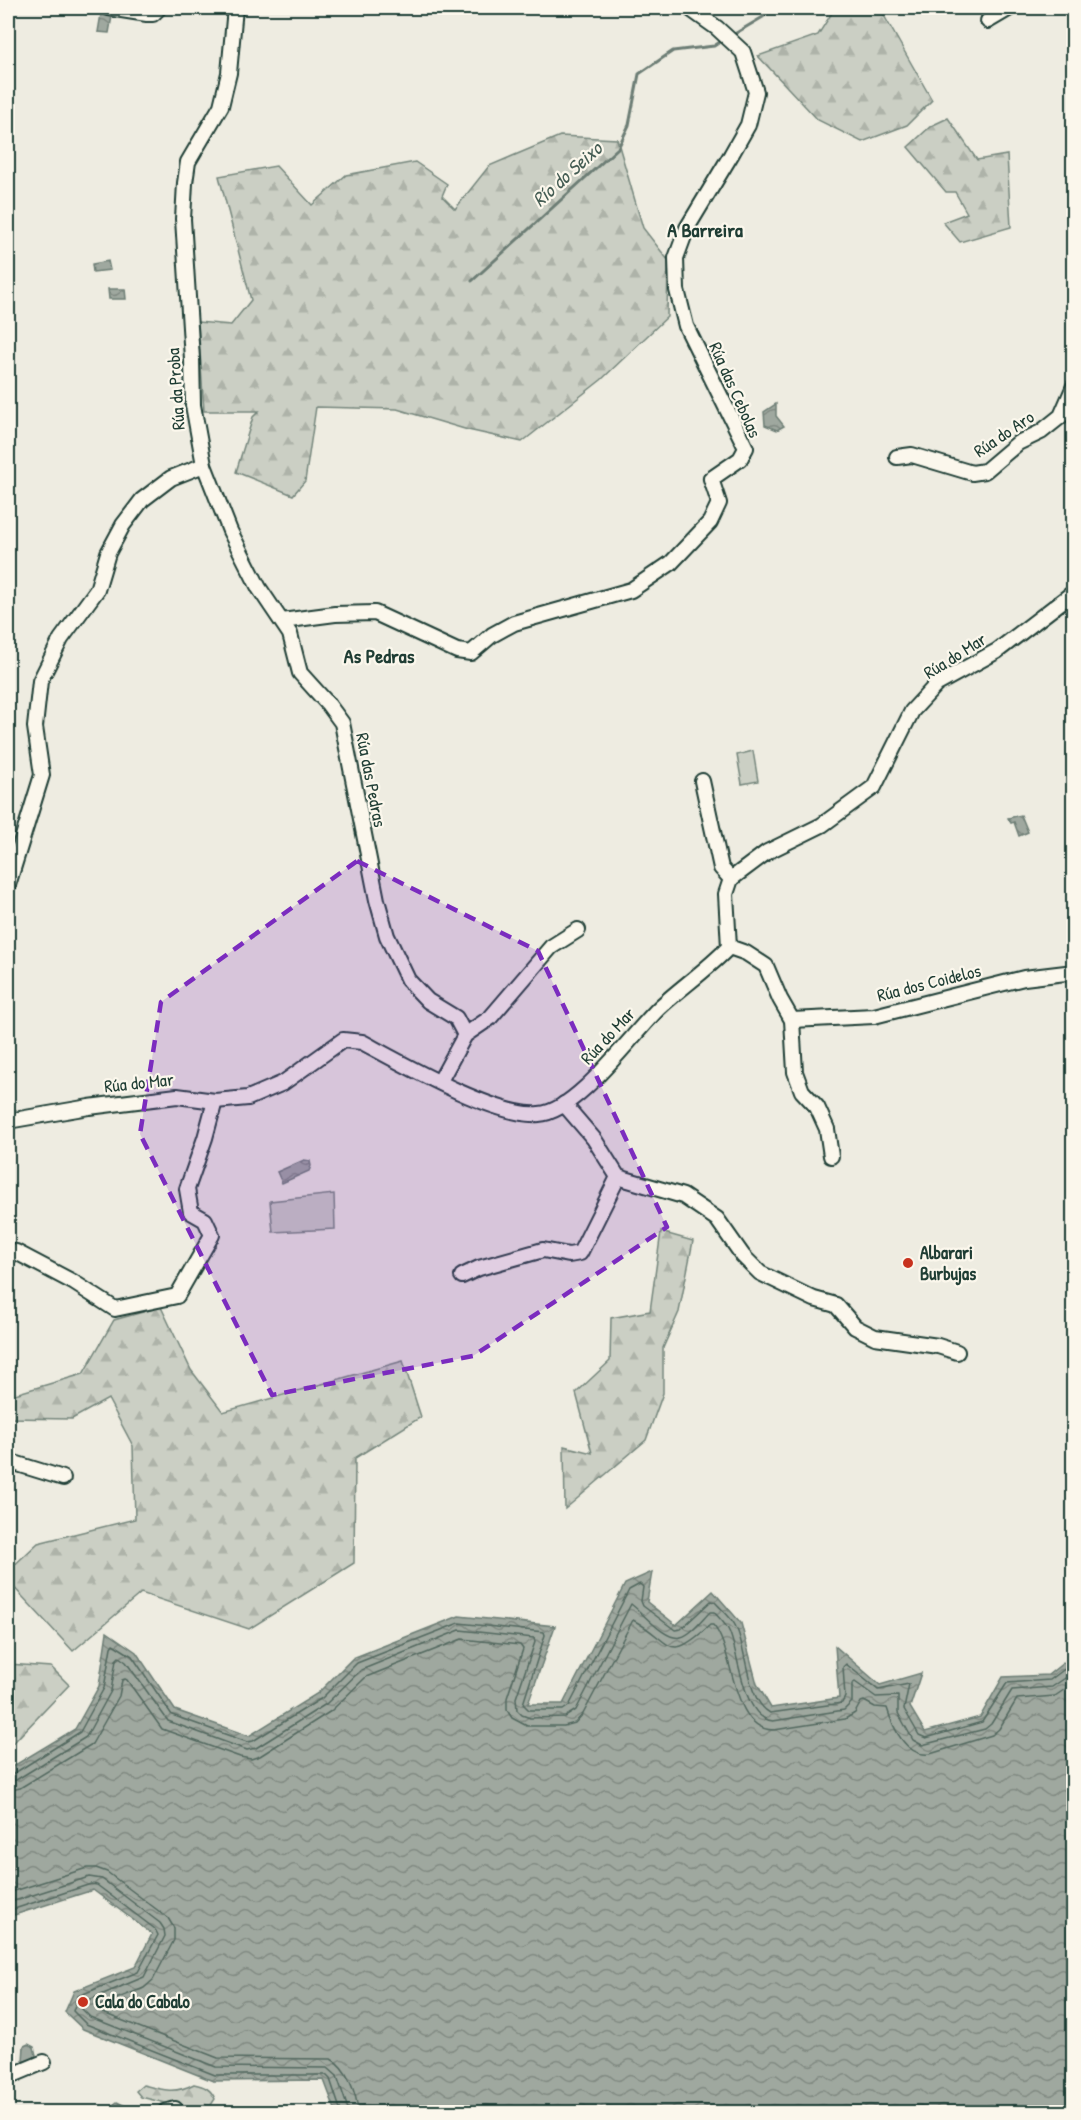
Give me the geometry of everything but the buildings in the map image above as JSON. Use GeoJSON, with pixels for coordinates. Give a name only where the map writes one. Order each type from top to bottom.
{"type":"FeatureCollection","features":[{"type":"Feature","properties":{"kind":"street"},"geometry":{"type":"LineString","coordinates":[[109,8],[147,14],[153,14],[159,8]]}},
{"type":"Feature","properties":{"kind":"street","name":"Rúa da Proba"},"geometry":{"type":"LineString","coordinates":[[204,465],[192,405],[192,359],[183,219],[184,183],[188,162],[221,106],[229,73],[235,8]]}},
{"type":"Feature","properties":{"kind":"street","name":"Rúa das Cebolas"},"geometry":{"type":"LineString","coordinates":[[282,621],[335,614],[375,613],[457,651],[471,653],[492,635],[514,623],[631,590],[671,563],[710,522],[719,503],[711,479],[740,459],[746,448],[686,326],[677,290],[676,258],[687,228],[748,125],[756,92],[743,52],[717,28],[689,8]]}},
{"type":"Feature","properties":{"kind":"street"},"geometry":{"type":"LineString","coordinates":[[988,21],[1010,8]]}},
{"type":"Feature","properties":{"kind":"street","name":"Rúa do Aro"},"geometry":{"type":"LineString","coordinates":[[897,457],[912,455],[972,473],[985,471],[1018,443],[1041,432],[1061,416],[1074,386]]}},
{"type":"Feature","properties":{"kind":"street"},"geometry":{"type":"LineString","coordinates":[[8,885],[42,774],[34,727],[40,681],[61,639],[97,590],[108,553],[123,525],[142,500],[171,478],[204,465]]}},
{"type":"Feature","properties":{"kind":"street","name":"Rúa das Pedras"},"geometry":{"type":"LineString","coordinates":[[204,465],[230,531],[259,588],[290,634],[300,673],[342,723],[365,845],[387,936],[408,980],[428,1001],[456,1018],[465,1035]]}},
{"type":"Feature","properties":{"kind":"street","name":"Rúa do Mar"},"geometry":{"type":"LineString","coordinates":[[731,879],[767,852],[822,825],[874,787],[912,711],[937,684],[997,651],[1074,592]]}},
{"type":"Feature","properties":{"kind":"street"},"geometry":{"type":"LineString","coordinates":[[702,781],[721,868],[731,879],[726,894],[729,947],[746,953],[766,966],[792,1020],[795,1072],[802,1091],[817,1107],[828,1129],[831,1156]]}},
{"type":"Feature","properties":{"kind":"street"},"geometry":{"type":"LineString","coordinates":[[440,1081],[465,1035],[490,1018],[551,947],[578,930]]}},
{"type":"Feature","properties":{"kind":"street","name":"Rúa do Mar"},"geometry":{"type":"LineString","coordinates":[[8,1121],[89,1107],[177,1096],[215,1101],[248,1098],[284,1083],[343,1040],[363,1042],[496,1106],[529,1115],[549,1113],[564,1104],[623,1049],[659,1008],[717,960],[729,947]]}},
{"type":"Feature","properties":{"kind":"street","name":"Rúa dos Coidelos"},"geometry":{"type":"LineString","coordinates":[[792,1020],[874,1016],[1024,978],[1074,972]]}},
{"type":"Feature","properties":{"kind":"street"},"geometry":{"type":"LineString","coordinates":[[8,1250],[73,1282],[115,1309],[177,1296],[212,1235],[205,1220],[191,1212],[187,1189],[215,1101]]}},
{"type":"Feature","properties":{"kind":"street"},"geometry":{"type":"LineString","coordinates":[[564,1104],[594,1139],[618,1177],[682,1196],[717,1219],[743,1256],[760,1273],[814,1299],[836,1305],[855,1327],[875,1337],[938,1346],[957,1352]]}},
{"type":"Feature","properties":{"kind":"street"},"geometry":{"type":"LineString","coordinates":[[462,1275],[478,1268],[543,1250],[569,1255],[580,1253],[618,1177]]}},
{"type":"Feature","properties":{"kind":"street"},"geometry":{"type":"LineString","coordinates":[[8,1461],[63,1478]]}},
{"type":"Feature","properties":{"kind":"street"},"geometry":{"type":"LineString","coordinates":[[8,2077],[44,2062]]}},
{"type":"Feature","properties":{"kind":"highlighted area"},"geometry":{"type":"Polygon","coordinates":[[[357,861],[538,951],[667,1227],[473,1356],[272,1395],[140,1134],[161,1002],[357,861]]]}},
{"type":"Feature","properties":{"kind":"green space"},"geometry":{"type":"Polygon","coordinates":[[[835,8],[883,8],[882,12],[932,100],[907,125],[862,142],[818,120],[758,56],[818,35],[835,8]]]}},
{"type":"Feature","properties":{"kind":"green space"},"geometry":{"type":"Polygon","coordinates":[[[948,118],[977,160],[1007,155],[1011,227],[960,242],[943,222],[967,213],[955,192],[946,192],[908,147],[931,126],[948,118]]]}},
{"type":"Feature","properties":{"kind":"green space"},"geometry":{"type":"Polygon","coordinates":[[[560,136],[617,139],[643,228],[668,260],[667,317],[601,380],[522,442],[468,430],[397,409],[316,407],[305,481],[293,495],[236,472],[253,417],[259,411],[204,411],[198,322],[231,325],[251,300],[219,176],[276,166],[312,205],[346,175],[415,162],[447,184],[442,196],[455,209],[489,166],[560,136]]]}},
{"type":"Feature","properties":{"kind":"green space"},"geometry":{"type":"Polygon","coordinates":[[[753,751],[758,781],[742,784],[737,755],[753,751]]]}},
{"type":"Feature","properties":{"kind":"green space"},"geometry":{"type":"Polygon","coordinates":[[[334,1194],[335,1229],[273,1232],[270,1201],[334,1194]]]}},
{"type":"Feature","properties":{"kind":"green space"},"geometry":{"type":"Polygon","coordinates":[[[661,1232],[693,1241],[679,1312],[663,1348],[663,1393],[646,1440],[565,1509],[564,1446],[592,1453],[576,1393],[610,1361],[611,1318],[650,1311],[661,1232]]]}},
{"type":"Feature","properties":{"kind":"green space"},"geometry":{"type":"Polygon","coordinates":[[[161,1307],[191,1370],[223,1412],[403,1361],[421,1417],[355,1458],[354,1563],[249,1629],[141,1593],[73,1651],[8,1581],[8,1571],[38,1543],[135,1519],[133,1446],[108,1399],[72,1419],[8,1418],[8,1396],[83,1374],[114,1320],[161,1307]]]}},
{"type":"Feature","properties":{"kind":"green space"},"geometry":{"type":"Polygon","coordinates":[[[8,1664],[51,1667],[69,1685],[14,1742],[8,1744],[8,1664]]]}},
{"type":"Feature","properties":{"kind":"green space"},"geometry":{"type":"Polygon","coordinates":[[[194,2084],[209,2090],[215,2099],[211,2105],[182,2107],[141,2097],[136,2091],[143,2085],[163,2090],[175,2090],[194,2084]]]}},
{"type":"Feature","properties":{"kind":"water"},"geometry":{"type":"Polygon","coordinates":[[[101,14],[112,16],[109,33],[98,32],[101,14]]]}},
{"type":"Feature","properties":{"kind":"water"},"geometry":{"type":"Polygon","coordinates":[[[108,261],[110,270],[93,272],[92,264],[108,261]]]}},
{"type":"Feature","properties":{"kind":"water"},"geometry":{"type":"Polygon","coordinates":[[[108,289],[125,289],[126,299],[109,299],[108,289]]]}},
{"type":"Feature","properties":{"kind":"water"},"geometry":{"type":"Polygon","coordinates":[[[776,404],[776,416],[784,426],[777,430],[765,425],[764,412],[776,404]]]}},
{"type":"Feature","properties":{"kind":"water"},"geometry":{"type":"Polygon","coordinates":[[[1021,815],[1028,832],[1019,836],[1014,822],[1011,823],[1008,818],[1021,815]]]}},
{"type":"Feature","properties":{"kind":"water"},"geometry":{"type":"Polygon","coordinates":[[[304,1160],[310,1161],[309,1171],[282,1183],[277,1172],[304,1160]]]}},
{"type":"Feature","properties":{"kind":"water"},"geometry":{"type":"Polygon","coordinates":[[[652,1572],[647,1602],[676,1625],[713,1591],[741,1623],[757,1684],[771,1708],[839,1698],[835,1646],[880,1685],[921,1673],[910,1707],[925,1732],[980,1717],[1003,1677],[1048,1675],[1073,1655],[1073,2112],[336,2112],[324,2080],[213,2081],[83,2029],[65,2012],[74,1991],[135,1967],[152,1934],[93,1890],[8,1917],[8,1772],[10,1768],[75,1729],[99,1686],[107,1632],[136,1652],[175,1710],[249,1736],[318,1693],[353,1658],[459,1616],[555,1626],[528,1704],[563,1704],[625,1584],[652,1572]]]}},
{"type":"Feature","properties":{"kind":"water"},"geometry":{"type":"Polygon","coordinates":[[[28,2044],[34,2047],[36,2055],[31,2062],[23,2061],[24,2046],[28,2044]]]}},
{"type":"Feature","properties":{"kind":"water"},"geometry":{"type":"Polygon","coordinates":[[[117,2102],[134,2110],[133,2112],[111,2112],[113,2105],[117,2102]]]}},
{"type":"Feature","properties":{"kind":"waterway","name":"Río do Seixo"},"geometry":{"type":"LineString","coordinates":[[731,36],[763,17],[773,8]]}},
{"type":"Feature","properties":{"kind":"waterway","name":"Río do Seixo"},"geometry":{"type":"LineString","coordinates":[[472,281],[618,148],[629,125],[639,74],[673,51],[714,46],[723,40]]}},
{"type":"Feature","properties":{"kind":"place","name":"Albarari Burbujas"},"geometry":{"type":"Point","coordinates":[908,1263]}},
{"type":"Feature","properties":{"kind":"place","name":"Cala do Cabalo"},"geometry":{"type":"Point","coordinates":[83,2002]}},
{"type":"Feature","properties":{"kind":"district","name":"A Barreira"},"geometry":{"type":"Point","coordinates":[705,230]}},
{"type":"Feature","properties":{"kind":"district","name":"As Pedras"},"geometry":{"type":"Point","coordinates":[379,656]}}]}
